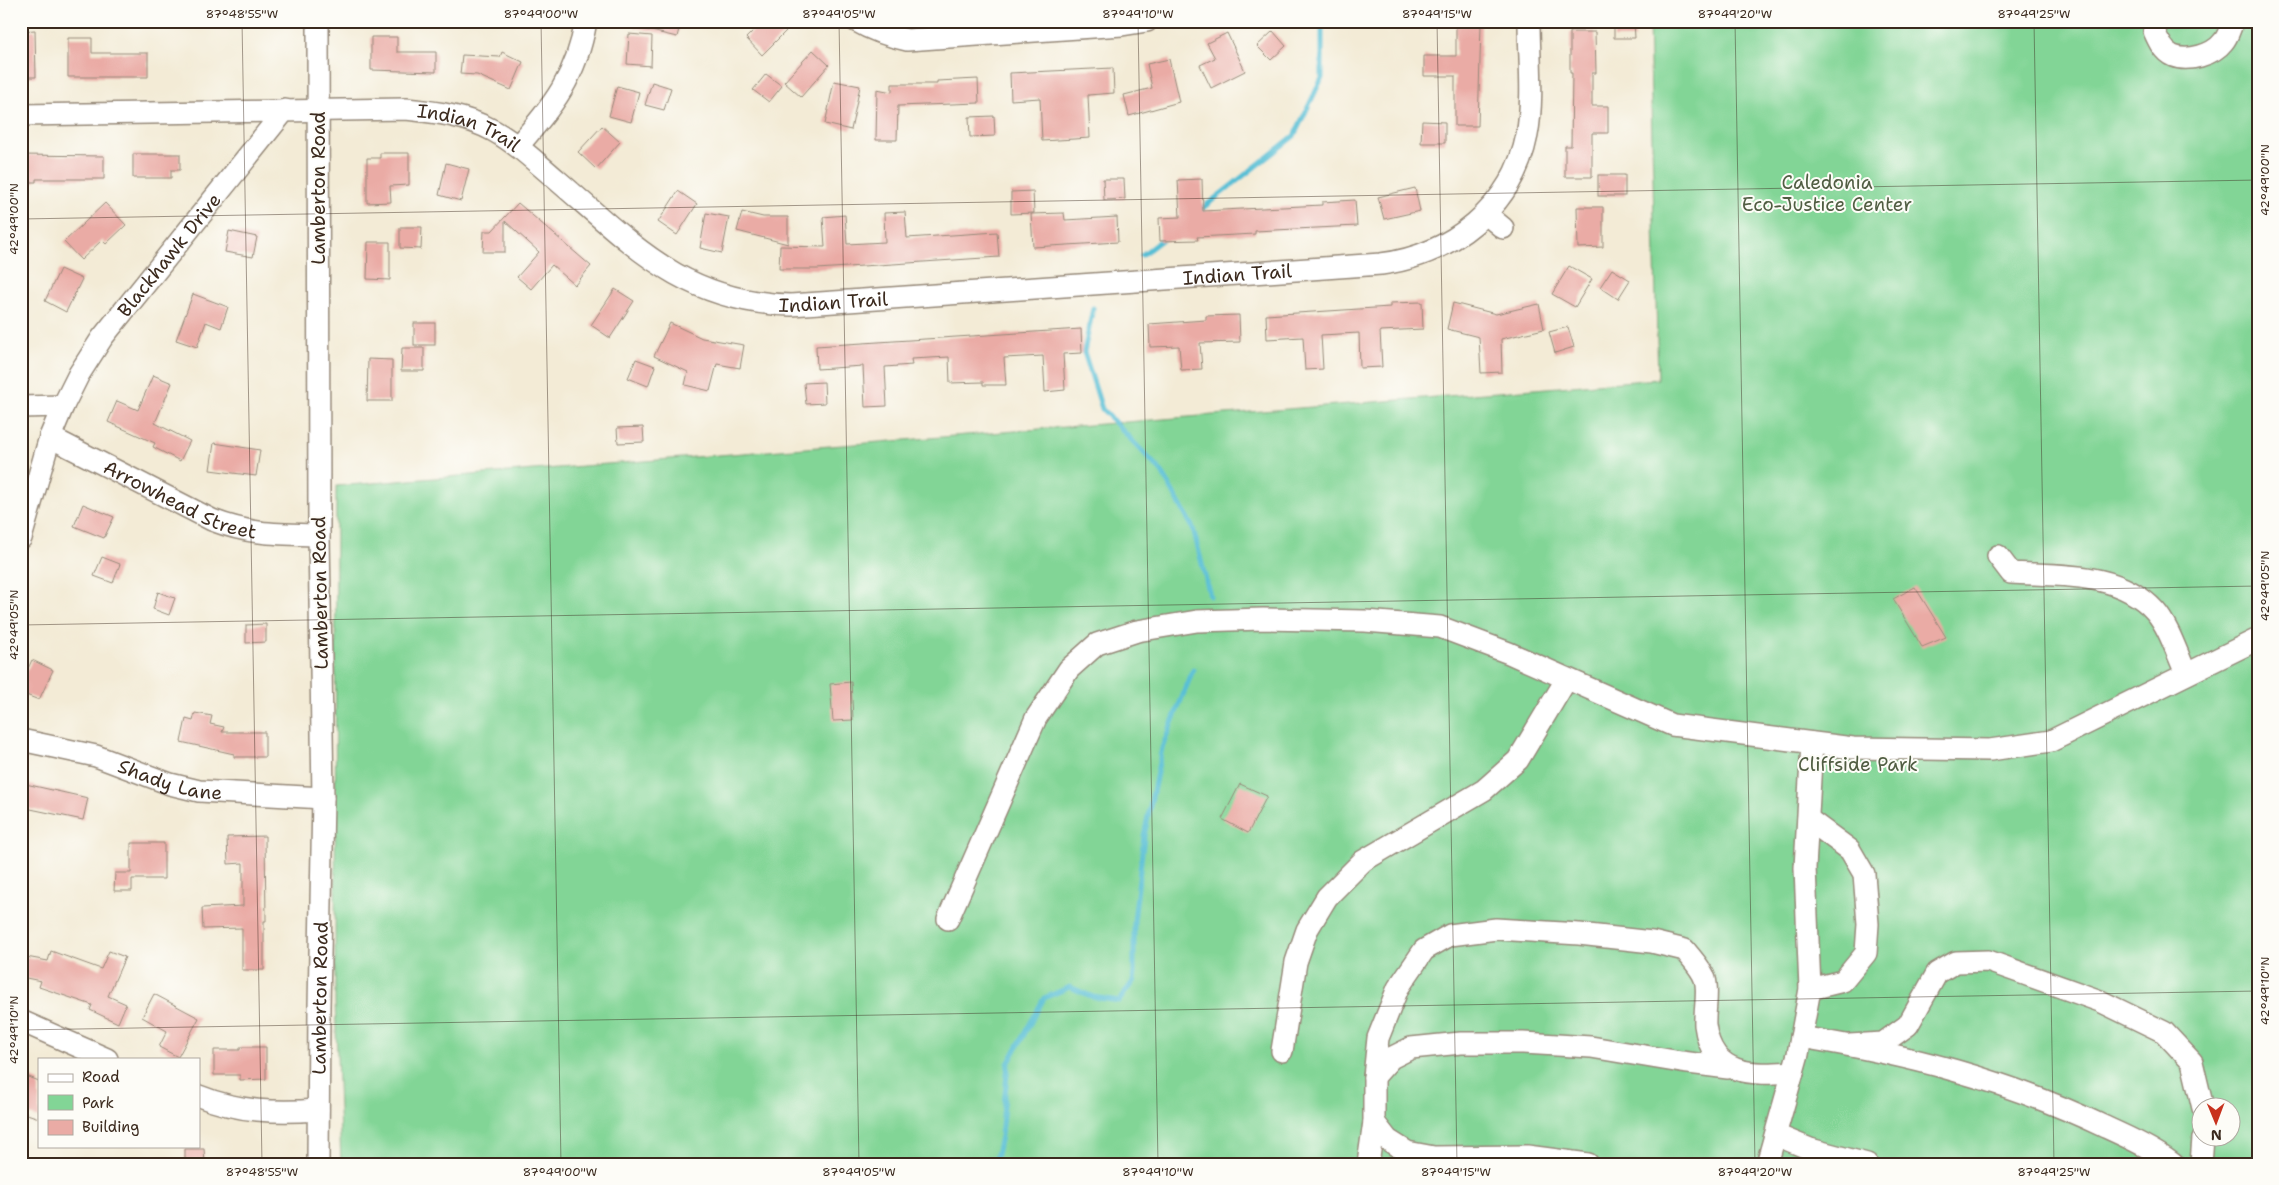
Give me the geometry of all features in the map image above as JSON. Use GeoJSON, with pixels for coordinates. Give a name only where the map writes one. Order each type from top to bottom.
{"type":"FeatureCollection","features":[{"type":"Feature","properties":{"kind":"street","name":"Lamberton Road"},"geometry":{"type":"LineString","coordinates":[[318,21],[318,535],[323,798],[318,1164]]}},
{"type":"Feature","properties":{"kind":"street"},"geometry":{"type":"LineString","coordinates":[[518,146],[561,93],[574,68],[582,44],[586,21]]}},
{"type":"Feature","properties":{"kind":"street"},"geometry":{"type":"LineString","coordinates":[[856,21],[870,30],[908,40],[1021,27],[1122,25],[1147,21]]}},
{"type":"Feature","properties":{"kind":"street","name":"Indian Trail"},"geometry":{"type":"LineString","coordinates":[[21,115],[406,109],[436,112],[465,119],[492,130],[518,146],[647,257],[675,275],[703,288],[735,299],[771,304],[801,304],[1397,262],[1423,255],[1448,244],[1467,231],[1486,214],[1507,186],[1519,162],[1530,112],[1529,21]]}},
{"type":"Feature","properties":{"kind":"street"},"geometry":{"type":"LineString","coordinates":[[2158,21],[2154,32],[2160,44],[2172,56],[2191,59],[2209,52],[2223,42],[2233,21]]}},
{"type":"Feature","properties":{"kind":"street","name":"Blackhawk Drive"},"geometry":{"type":"LineString","coordinates":[[50,437],[79,374],[102,338],[285,110]]}},
{"type":"Feature","properties":{"kind":"street"},"geometry":{"type":"LineString","coordinates":[[1486,214],[1503,228]]}},
{"type":"Feature","properties":{"kind":"street"},"geometry":{"type":"LineString","coordinates":[[21,407],[63,406]]}},
{"type":"Feature","properties":{"kind":"street"},"geometry":{"type":"LineString","coordinates":[[21,538],[50,437]]}},
{"type":"Feature","properties":{"kind":"street","name":"Arrowhead Street"},"geometry":{"type":"LineString","coordinates":[[50,437],[212,520],[235,529],[261,534],[318,535]]}},
{"type":"Feature","properties":{"kind":"street"},"geometry":{"type":"LineString","coordinates":[[1998,556],[2011,574],[2098,579],[2133,592],[2156,612],[2186,673]]}},
{"type":"Feature","properties":{"kind":"street"},"geometry":{"type":"LineString","coordinates":[[948,919],[1036,718],[1069,669],[1097,644],[1137,630],[1196,621],[1263,619],[1365,621],[1440,627],[1509,653],[1672,726],[1853,748],[1990,750],[2051,741],[2186,673],[2258,640]]}},
{"type":"Feature","properties":{"kind":"street"},"geometry":{"type":"LineString","coordinates":[[1282,1051],[1296,962],[1307,930],[1327,897],[1364,861],[1484,790],[1518,760],[1566,680]]}},
{"type":"Feature","properties":{"kind":"street","name":"Shady Lane"},"geometry":{"type":"LineString","coordinates":[[21,740],[96,756],[170,784],[199,791],[323,798]]}},
{"type":"Feature","properties":{"kind":"street"},"geometry":{"type":"LineString","coordinates":[[1767,1164],[1793,1072],[1810,989],[1805,868],[1812,743]]}},
{"type":"Feature","properties":{"kind":"street"},"geometry":{"type":"LineString","coordinates":[[1808,820],[1850,850],[1864,874],[1868,924],[1866,953],[1843,981],[1810,989]]}},
{"type":"Feature","properties":{"kind":"street"},"geometry":{"type":"LineString","coordinates":[[1368,1164],[1374,1122],[1374,1077],[1378,1038],[1398,988],[1424,950],[1450,935],[1496,930],[1579,934],[1643,941],[1685,950],[1705,979],[1706,1026],[1713,1049],[1728,1068]]}},
{"type":"Feature","properties":{"kind":"street"},"geometry":{"type":"LineString","coordinates":[[1850,1045],[1883,1043],[1908,1025],[1937,973],[1956,962],[1988,961],[2100,1001],[2164,1032],[2192,1062],[2201,1098]]}},
{"type":"Feature","properties":{"kind":"street"},"geometry":{"type":"LineString","coordinates":[[21,1022],[105,1058]]}},
{"type":"Feature","properties":{"kind":"street"},"geometry":{"type":"LineString","coordinates":[[1801,1037],[1920,1060],[1992,1080],[2079,1114],[2158,1152],[2173,1164]]}},
{"type":"Feature","properties":{"kind":"street"},"geometry":{"type":"LineString","coordinates":[[1374,1077],[1391,1058],[1411,1048],[1461,1043],[1523,1043],[1591,1047],[1728,1068],[1757,1075],[1793,1072]]}},
{"type":"Feature","properties":{"kind":"street"},"geometry":{"type":"LineString","coordinates":[[200,1096],[238,1109],[279,1113],[318,1110]]}},
{"type":"Feature","properties":{"kind":"street"},"geometry":{"type":"LineString","coordinates":[[1374,1122],[1388,1140],[1407,1152],[1434,1157],[1527,1156],[1588,1164]]}},
{"type":"Feature","properties":{"kind":"street"},"geometry":{"type":"LineString","coordinates":[[1776,1136],[1810,1149],[1867,1164]]}},
{"type":"Feature","properties":{"kind":"street"},"geometry":{"type":"LineString","coordinates":[[2201,1164],[2202,1148]]}},
{"type":"Feature","properties":{"kind":"green space","name":"Cliffside Park"},"geometry":{"type":"Polygon","coordinates":[[[1649,21],[2258,21],[2258,1164],[341,1164],[335,1001],[336,486],[1658,379],[1649,21]]]}},
{"type":"Feature","properties":{"kind":"building"},"geometry":{"type":"Polygon","coordinates":[[[634,21],[681,21],[677,37],[634,27],[634,21]]]}},
{"type":"Feature","properties":{"kind":"building"},"geometry":{"type":"Polygon","coordinates":[[[763,21],[777,21],[786,31],[762,55],[746,38],[763,21]]]}},
{"type":"Feature","properties":{"kind":"building"},"geometry":{"type":"Polygon","coordinates":[[[1614,21],[1634,21],[1635,38],[1614,38],[1614,21]]]}},
{"type":"Feature","properties":{"kind":"building"},"geometry":{"type":"Polygon","coordinates":[[[1481,25],[1478,126],[1455,126],[1455,76],[1424,76],[1424,56],[1456,56],[1456,26],[1481,25]]]}},
{"type":"Feature","properties":{"kind":"building"},"geometry":{"type":"Polygon","coordinates":[[[35,30],[36,77],[21,77],[21,31],[35,30]]]}},
{"type":"Feature","properties":{"kind":"building"},"geometry":{"type":"Polygon","coordinates":[[[1273,31],[1286,46],[1271,60],[1257,46],[1273,31]]]}},
{"type":"Feature","properties":{"kind":"building"},"geometry":{"type":"Polygon","coordinates":[[[1570,32],[1595,32],[1596,73],[1592,73],[1592,106],[1608,106],[1608,133],[1592,133],[1592,177],[1565,177],[1565,146],[1571,146],[1572,73],[1570,73],[1570,32]]]}},
{"type":"Feature","properties":{"kind":"building"},"geometry":{"type":"Polygon","coordinates":[[[1227,33],[1245,71],[1211,88],[1200,65],[1215,58],[1207,43],[1227,33]]]}},
{"type":"Feature","properties":{"kind":"building"},"geometry":{"type":"Polygon","coordinates":[[[629,34],[652,36],[651,66],[627,64],[629,34]]]}},
{"type":"Feature","properties":{"kind":"building"},"geometry":{"type":"Polygon","coordinates":[[[371,37],[397,37],[397,52],[436,52],[436,72],[371,70],[371,37]]]}},
{"type":"Feature","properties":{"kind":"building"},"geometry":{"type":"Polygon","coordinates":[[[68,38],[92,38],[92,53],[148,53],[148,77],[68,77],[68,38]]]}},
{"type":"Feature","properties":{"kind":"building"},"geometry":{"type":"Polygon","coordinates":[[[813,50],[829,65],[801,97],[784,82],[813,50]]]}},
{"type":"Feature","properties":{"kind":"building"},"geometry":{"type":"Polygon","coordinates":[[[502,52],[523,62],[511,90],[477,75],[460,74],[462,55],[500,57],[502,52]]]}},
{"type":"Feature","properties":{"kind":"building"},"geometry":{"type":"Polygon","coordinates":[[[1169,59],[1179,102],[1129,116],[1124,95],[1152,88],[1147,64],[1169,59]]]}},
{"type":"Feature","properties":{"kind":"building"},"geometry":{"type":"Polygon","coordinates":[[[1113,68],[1114,93],[1088,95],[1090,138],[1042,141],[1040,98],[1011,100],[1010,73],[1113,68]]]}},
{"type":"Feature","properties":{"kind":"building"},"geometry":{"type":"Polygon","coordinates":[[[766,74],[782,86],[769,102],[753,90],[766,74]]]}},
{"type":"Feature","properties":{"kind":"building"},"geometry":{"type":"Polygon","coordinates":[[[978,79],[979,103],[898,106],[897,140],[876,140],[877,89],[892,92],[892,84],[937,84],[937,81],[978,79]]]}},
{"type":"Feature","properties":{"kind":"building"},"geometry":{"type":"Polygon","coordinates":[[[834,81],[860,86],[851,130],[825,124],[834,81]]]}},
{"type":"Feature","properties":{"kind":"building"},"geometry":{"type":"Polygon","coordinates":[[[652,82],[671,88],[664,110],[645,105],[652,82]]]}},
{"type":"Feature","properties":{"kind":"building"},"geometry":{"type":"Polygon","coordinates":[[[617,86],[639,92],[631,122],[609,116],[617,86]]]}},
{"type":"Feature","properties":{"kind":"building"},"geometry":{"type":"Polygon","coordinates":[[[994,116],[995,136],[970,137],[969,117],[994,116]]]}},
{"type":"Feature","properties":{"kind":"building"},"geometry":{"type":"Polygon","coordinates":[[[1422,121],[1445,122],[1445,143],[1421,143],[1422,121]]]}},
{"type":"Feature","properties":{"kind":"building"},"geometry":{"type":"Polygon","coordinates":[[[602,126],[620,142],[596,169],[578,152],[602,126]]]}},
{"type":"Feature","properties":{"kind":"building"},"geometry":{"type":"Polygon","coordinates":[[[380,153],[409,153],[409,185],[390,186],[391,202],[367,203],[367,158],[380,158],[380,153]]]}},
{"type":"Feature","properties":{"kind":"building"},"geometry":{"type":"Polygon","coordinates":[[[133,154],[180,154],[180,170],[171,170],[171,178],[133,178],[133,154]]]}},
{"type":"Feature","properties":{"kind":"building"},"geometry":{"type":"Polygon","coordinates":[[[21,155],[104,156],[104,179],[36,179],[36,182],[21,182],[21,155]]]}},
{"type":"Feature","properties":{"kind":"building"},"geometry":{"type":"Polygon","coordinates":[[[446,163],[469,169],[461,201],[439,195],[446,163]]]}},
{"type":"Feature","properties":{"kind":"building"},"geometry":{"type":"Polygon","coordinates":[[[1598,175],[1625,175],[1625,196],[1598,196],[1598,175]]]}},
{"type":"Feature","properties":{"kind":"building"},"geometry":{"type":"Polygon","coordinates":[[[1103,179],[1124,179],[1125,199],[1104,200],[1103,179]]]}},
{"type":"Feature","properties":{"kind":"building"},"geometry":{"type":"Polygon","coordinates":[[[1202,179],[1203,211],[1322,205],[1322,202],[1355,200],[1357,226],[1255,231],[1255,234],[1197,237],[1198,240],[1160,241],[1159,218],[1180,217],[1178,180],[1202,179]]]}},
{"type":"Feature","properties":{"kind":"building"},"geometry":{"type":"Polygon","coordinates":[[[1415,188],[1420,211],[1384,219],[1378,197],[1415,188]]]}},
{"type":"Feature","properties":{"kind":"building"},"geometry":{"type":"Polygon","coordinates":[[[678,191],[697,204],[677,235],[658,222],[678,191]]]}},
{"type":"Feature","properties":{"kind":"building"},"geometry":{"type":"Polygon","coordinates":[[[1033,191],[1034,213],[1011,214],[1011,192],[1033,191]]]}},
{"type":"Feature","properties":{"kind":"building"},"geometry":{"type":"Polygon","coordinates":[[[105,203],[126,225],[106,244],[102,240],[81,260],[64,242],[105,203]]]}},
{"type":"Feature","properties":{"kind":"building"},"geometry":{"type":"Polygon","coordinates":[[[518,203],[591,266],[575,285],[552,265],[531,289],[517,277],[539,252],[505,221],[505,252],[483,252],[484,231],[492,231],[518,203]]]}},
{"type":"Feature","properties":{"kind":"building"},"geometry":{"type":"Polygon","coordinates":[[[1577,207],[1603,207],[1603,247],[1578,248],[1577,207]]]}},
{"type":"Feature","properties":{"kind":"building"},"geometry":{"type":"Polygon","coordinates":[[[742,212],[763,217],[788,217],[788,244],[737,231],[742,212]]]}},
{"type":"Feature","properties":{"kind":"building"},"geometry":{"type":"Polygon","coordinates":[[[905,212],[907,238],[997,232],[999,257],[817,269],[779,269],[780,246],[825,247],[823,217],[845,215],[847,244],[885,242],[884,213],[905,212]]]}},
{"type":"Feature","properties":{"kind":"building"},"geometry":{"type":"Polygon","coordinates":[[[706,213],[729,217],[722,253],[700,248],[706,213]]]}},
{"type":"Feature","properties":{"kind":"building"},"geometry":{"type":"Polygon","coordinates":[[[1064,213],[1065,220],[1117,217],[1118,242],[1033,247],[1031,214],[1064,213]]]}},
{"type":"Feature","properties":{"kind":"building"},"geometry":{"type":"Polygon","coordinates":[[[400,227],[422,227],[421,249],[400,248],[400,227]]]}},
{"type":"Feature","properties":{"kind":"building"},"geometry":{"type":"Polygon","coordinates":[[[229,231],[257,237],[253,257],[225,252],[229,231]]]}},
{"type":"Feature","properties":{"kind":"building"},"geometry":{"type":"Polygon","coordinates":[[[368,242],[390,242],[390,280],[367,279],[368,242]]]}},
{"type":"Feature","properties":{"kind":"building"},"geometry":{"type":"Polygon","coordinates":[[[1569,266],[1592,279],[1575,307],[1552,294],[1569,266]]]}},
{"type":"Feature","properties":{"kind":"building"},"geometry":{"type":"Polygon","coordinates":[[[60,269],[82,279],[66,312],[45,301],[60,269]]]}},
{"type":"Feature","properties":{"kind":"building"},"geometry":{"type":"Polygon","coordinates":[[[1612,269],[1630,280],[1618,299],[1600,287],[1612,269]]]}},
{"type":"Feature","properties":{"kind":"building"},"geometry":{"type":"Polygon","coordinates":[[[615,289],[634,301],[610,338],[591,325],[615,289]]]}},
{"type":"Feature","properties":{"kind":"building"},"geometry":{"type":"Polygon","coordinates":[[[193,294],[228,307],[221,328],[206,322],[197,347],[176,340],[193,294]]]}},
{"type":"Feature","properties":{"kind":"building"},"geometry":{"type":"Polygon","coordinates":[[[1422,302],[1423,329],[1380,331],[1382,367],[1360,368],[1359,333],[1321,335],[1323,369],[1305,370],[1303,337],[1267,339],[1266,315],[1390,307],[1390,303],[1422,302]]]}},
{"type":"Feature","properties":{"kind":"building"},"geometry":{"type":"Polygon","coordinates":[[[1453,303],[1496,314],[1539,304],[1544,329],[1501,339],[1502,372],[1481,373],[1479,337],[1447,329],[1453,303]]]}},
{"type":"Feature","properties":{"kind":"building"},"geometry":{"type":"Polygon","coordinates":[[[1239,315],[1240,342],[1200,343],[1202,369],[1181,370],[1179,346],[1150,347],[1149,324],[1206,320],[1206,316],[1239,315]]]}},
{"type":"Feature","properties":{"kind":"building"},"geometry":{"type":"Polygon","coordinates":[[[414,323],[435,323],[435,345],[414,345],[414,323]]]}},
{"type":"Feature","properties":{"kind":"building"},"geometry":{"type":"Polygon","coordinates":[[[670,323],[702,338],[744,345],[740,368],[717,364],[710,391],[685,385],[688,372],[654,356],[670,323]]]}},
{"type":"Feature","properties":{"kind":"building"},"geometry":{"type":"Polygon","coordinates":[[[1568,327],[1574,347],[1555,353],[1549,332],[1568,327]]]}},
{"type":"Feature","properties":{"kind":"building"},"geometry":{"type":"Polygon","coordinates":[[[1081,329],[1082,353],[1063,354],[1065,390],[1045,392],[1043,356],[1004,358],[1006,385],[983,385],[983,382],[950,383],[949,357],[911,359],[912,365],[885,367],[887,406],[865,407],[863,366],[817,369],[816,346],[1081,329]]]}},
{"type":"Feature","properties":{"kind":"building"},"geometry":{"type":"Polygon","coordinates":[[[402,348],[424,348],[424,371],[401,371],[402,348]]]}},
{"type":"Feature","properties":{"kind":"building"},"geometry":{"type":"Polygon","coordinates":[[[368,359],[392,360],[392,401],[367,401],[368,359]]]}},
{"type":"Feature","properties":{"kind":"building"},"geometry":{"type":"Polygon","coordinates":[[[636,359],[655,366],[648,386],[628,378],[636,359]]]}},
{"type":"Feature","properties":{"kind":"building"},"geometry":{"type":"Polygon","coordinates":[[[153,375],[172,383],[155,423],[190,441],[180,461],[153,447],[155,443],[108,422],[117,401],[138,410],[153,375]]]}},
{"type":"Feature","properties":{"kind":"building"},"geometry":{"type":"Polygon","coordinates":[[[824,382],[825,403],[806,404],[804,383],[824,382]]]}},
{"type":"Feature","properties":{"kind":"building"},"geometry":{"type":"Polygon","coordinates":[[[643,427],[644,442],[618,443],[617,428],[643,427]]]}},
{"type":"Feature","properties":{"kind":"building"},"geometry":{"type":"Polygon","coordinates":[[[214,443],[260,450],[256,476],[210,470],[214,443]]]}},
{"type":"Feature","properties":{"kind":"building"},"geometry":{"type":"Polygon","coordinates":[[[83,504],[114,517],[104,538],[74,526],[83,504]]]}},
{"type":"Feature","properties":{"kind":"building"},"geometry":{"type":"Polygon","coordinates":[[[102,557],[120,564],[113,583],[94,576],[102,557]]]}},
{"type":"Feature","properties":{"kind":"building"},"geometry":{"type":"Polygon","coordinates":[[[1915,587],[1946,637],[1922,647],[1893,599],[1915,587]]]}},
{"type":"Feature","properties":{"kind":"building"},"geometry":{"type":"Polygon","coordinates":[[[158,592],[175,598],[169,615],[153,609],[158,592]]]}},
{"type":"Feature","properties":{"kind":"building"},"geometry":{"type":"Polygon","coordinates":[[[266,624],[266,642],[246,643],[246,625],[266,624]]]}},
{"type":"Feature","properties":{"kind":"building"},"geometry":{"type":"Polygon","coordinates":[[[32,660],[53,670],[39,700],[21,693],[21,683],[32,660]]]}},
{"type":"Feature","properties":{"kind":"building"},"geometry":{"type":"Polygon","coordinates":[[[851,682],[853,720],[833,721],[830,684],[851,682]]]}},
{"type":"Feature","properties":{"kind":"building"},"geometry":{"type":"Polygon","coordinates":[[[195,713],[212,716],[210,724],[224,727],[222,732],[265,732],[265,757],[234,757],[234,754],[181,742],[186,719],[193,721],[195,713]]]}},
{"type":"Feature","properties":{"kind":"building"},"geometry":{"type":"Polygon","coordinates":[[[21,783],[88,798],[83,820],[21,807],[21,783]]]}},
{"type":"Feature","properties":{"kind":"building"},"geometry":{"type":"Polygon","coordinates":[[[1240,784],[1267,796],[1248,833],[1222,819],[1240,784]]]}},
{"type":"Feature","properties":{"kind":"building"},"geometry":{"type":"Polygon","coordinates":[[[265,836],[266,921],[264,921],[264,970],[242,970],[242,928],[203,929],[202,908],[243,906],[243,863],[228,864],[227,837],[265,836]]]}},
{"type":"Feature","properties":{"kind":"building"},"geometry":{"type":"Polygon","coordinates":[[[131,843],[164,843],[164,879],[132,879],[132,891],[114,891],[115,873],[131,873],[131,843]]]}},
{"type":"Feature","properties":{"kind":"building"},"geometry":{"type":"Polygon","coordinates":[[[51,951],[101,969],[109,951],[125,957],[108,996],[126,1004],[118,1023],[90,1010],[92,1005],[39,987],[41,981],[21,977],[21,956],[48,961],[51,951]]]}},
{"type":"Feature","properties":{"kind":"building"},"geometry":{"type":"Polygon","coordinates":[[[154,994],[199,1018],[178,1057],[159,1047],[167,1031],[142,1017],[154,994]]]}},
{"type":"Feature","properties":{"kind":"building"},"geometry":{"type":"Polygon","coordinates":[[[240,1047],[266,1047],[266,1079],[240,1080],[240,1075],[214,1075],[214,1050],[240,1050],[240,1047]]]}},
{"type":"Feature","properties":{"kind":"building"},"geometry":{"type":"Polygon","coordinates":[[[21,1074],[38,1081],[38,1118],[21,1112],[21,1074]]]}},
{"type":"Feature","properties":{"kind":"building"},"geometry":{"type":"Polygon","coordinates":[[[185,1149],[204,1149],[205,1164],[185,1164],[185,1149]]]}},
{"type":"Feature","properties":{"kind":"waterway"},"geometry":{"type":"LineString","coordinates":[[1199,211],[1294,136],[1322,78],[1322,21]]}},
{"type":"Feature","properties":{"kind":"waterway"},"geometry":{"type":"LineString","coordinates":[[1142,255],[1164,238]]}},
{"type":"Feature","properties":{"kind":"waterway"},"geometry":{"type":"LineString","coordinates":[[1093,308],[1084,352],[1102,409],[1162,472],[1193,528],[1210,596]]}},
{"type":"Feature","properties":{"kind":"waterway"},"geometry":{"type":"LineString","coordinates":[[995,1164],[1001,1136],[1008,1064],[1044,998],[1070,987],[1093,997],[1119,1001],[1134,980],[1134,921],[1144,836],[1162,748],[1193,670]]}},
{"type":"Feature","properties":{"kind":"park label","name":"Caledonia Eco-Justice Center"},"geometry":{"type":"Point","coordinates":[1827,193]}}]}
